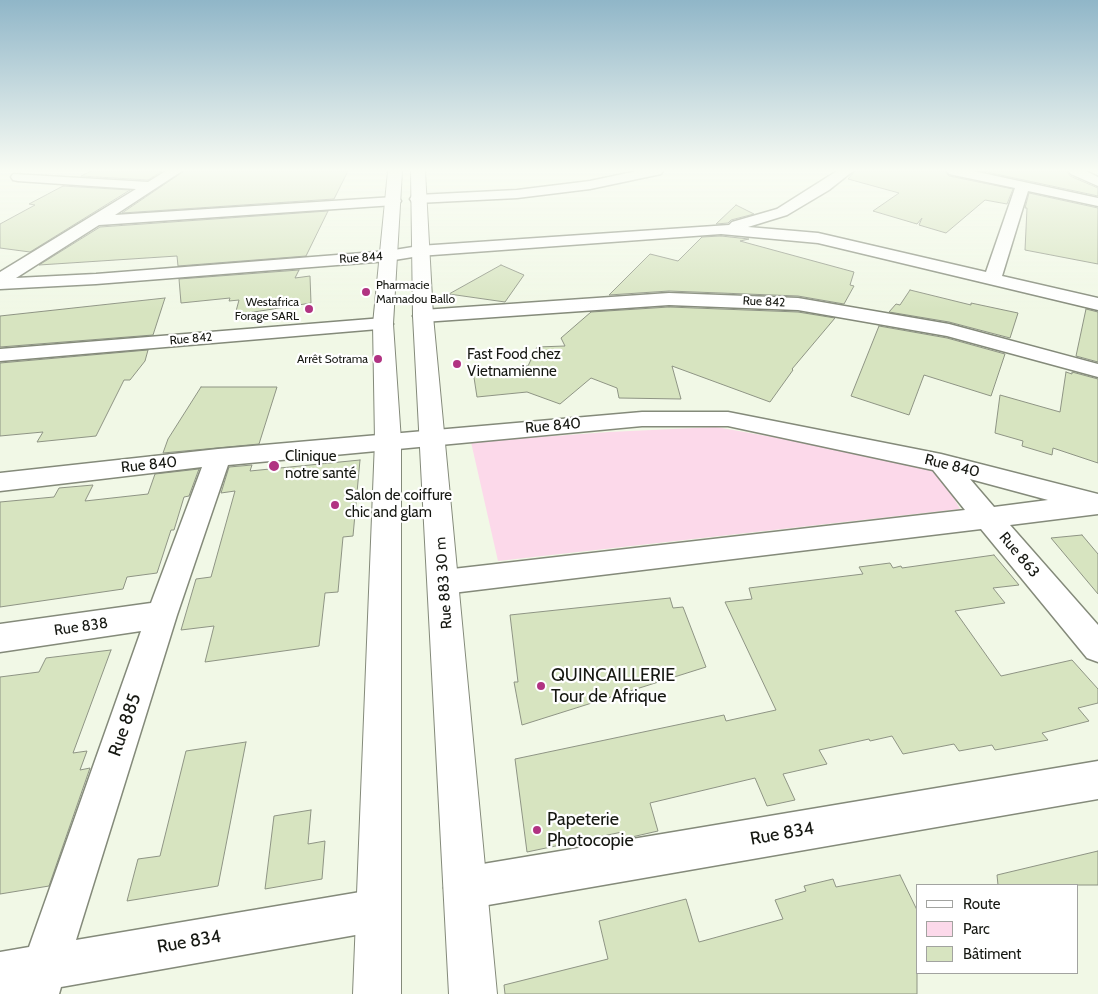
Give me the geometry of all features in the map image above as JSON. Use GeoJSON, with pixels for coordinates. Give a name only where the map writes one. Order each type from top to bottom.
{"type":"FeatureCollection","features":[{"type":"Feature","properties":{"kind":"main road"},"geometry":{"type":"LineString","coordinates":[[377,994],[388,441],[382,324],[388,256],[401,217]]}},
{"type":"Feature","properties":{"kind":"main road","name":"Rue 883 30 m"},"geometry":{"type":"LineString","coordinates":[[414,217],[419,251],[473,994]]}},
{"type":"Feature","properties":{"kind":"street"},"geometry":{"type":"LineString","coordinates":[[0,280],[100,217]]}},
{"type":"Feature","properties":{"kind":"street"},"geometry":{"type":"LineString","coordinates":[[94,221],[131,217]]}},
{"type":"Feature","properties":{"kind":"street"},"geometry":{"type":"LineString","coordinates":[[721,229],[763,217]]}},
{"type":"Feature","properties":{"kind":"street"},"geometry":{"type":"LineString","coordinates":[[789,217],[818,238]]}},
{"type":"Feature","properties":{"kind":"street"},"geometry":{"type":"LineString","coordinates":[[992,279],[1013,217]]}},
{"type":"Feature","properties":{"kind":"street"},"geometry":{"type":"LineString","coordinates":[[721,229],[818,238],[1098,304]]}},
{"type":"Feature","properties":{"kind":"street","name":"Rue 844"},"geometry":{"type":"LineString","coordinates":[[0,284],[388,256],[419,251],[721,229]]}},
{"type":"Feature","properties":{"kind":"street","name":"Rue 842"},"geometry":{"type":"LineString","coordinates":[[423,316],[669,298],[798,304],[949,330],[1098,371]]}},
{"type":"Feature","properties":{"kind":"street","name":"Rue 842"},"geometry":{"type":"LineString","coordinates":[[0,355],[382,324]]}},
{"type":"Feature","properties":{"kind":"street","name":"Rue 840"},"geometry":{"type":"LineString","coordinates":[[0,482],[218,457],[433,437],[642,419],[728,419],[941,463],[1098,504]]}},
{"type":"Feature","properties":{"kind":"street","name":"Rue 885"},"geometry":{"type":"LineString","coordinates":[[40,980],[162,615],[218,457]]}},
{"type":"Feature","properties":{"kind":"street","name":"Rue 863"},"geometry":{"type":"LineString","coordinates":[[941,463],[1098,648]]}},
{"type":"Feature","properties":{"kind":"street"},"geometry":{"type":"LineString","coordinates":[[444,582],[1098,504]]}},
{"type":"Feature","properties":{"kind":"street","name":"Rue 838"},"geometry":{"type":"LineString","coordinates":[[0,638],[162,615]]}},
{"type":"Feature","properties":{"kind":"street","name":"Rue 834"},"geometry":{"type":"LineString","coordinates":[[465,888],[1098,780]]}},
{"type":"Feature","properties":{"kind":"street","name":"Rue 834"},"geometry":{"type":"LineString","coordinates":[[0,974],[40,980],[378,910]]}},
{"type":"Feature","properties":{"kind":"green space"},"geometry":{"type":"Polygon","coordinates":[[[716,427],[936,466],[960,509],[498,561],[471,442],[609,432],[716,427]]]}},
{"type":"Feature","properties":{"kind":"building"},"geometry":{"type":"Polygon","coordinates":[[[12,217],[86,217],[30,252],[0,248],[0,224],[12,217]]]}},
{"type":"Feature","properties":{"kind":"building"},"geometry":{"type":"Polygon","coordinates":[[[237,217],[325,217],[306,256],[178,266],[177,256],[39,265],[100,227],[237,217]]]}},
{"type":"Feature","properties":{"kind":"building"},"geometry":{"type":"Polygon","coordinates":[[[723,217],[741,217],[731,220],[728,223],[716,224],[723,217]]]}},
{"type":"Feature","properties":{"kind":"building"},"geometry":{"type":"Polygon","coordinates":[[[895,217],[964,217],[946,233],[919,225],[922,218],[917,224],[895,217]]]}},
{"type":"Feature","properties":{"kind":"building"},"geometry":{"type":"Polygon","coordinates":[[[1027,217],[1098,217],[1098,264],[1025,250],[1027,217]]]}},
{"type":"Feature","properties":{"kind":"building"},"geometry":{"type":"Polygon","coordinates":[[[721,236],[749,239],[740,241],[854,272],[850,285],[854,286],[844,304],[798,296],[669,291],[609,295],[650,254],[678,261],[702,237],[721,236]]]}},
{"type":"Feature","properties":{"kind":"building"},"geometry":{"type":"Polygon","coordinates":[[[501,265],[524,275],[505,302],[449,294],[501,265]]]}},
{"type":"Feature","properties":{"kind":"building"},"geometry":{"type":"Polygon","coordinates":[[[299,270],[295,278],[310,276],[311,303],[235,315],[239,300],[229,301],[230,298],[181,303],[179,279],[299,270]]]}},
{"type":"Feature","properties":{"kind":"building"},"geometry":{"type":"Polygon","coordinates":[[[910,290],[971,305],[971,303],[1018,313],[1010,338],[949,322],[889,312],[896,304],[900,305],[910,290]]]}},
{"type":"Feature","properties":{"kind":"building"},"geometry":{"type":"Polygon","coordinates":[[[165,298],[153,335],[0,347],[0,316],[165,298]]]}},
{"type":"Feature","properties":{"kind":"building"},"geometry":{"type":"Polygon","coordinates":[[[669,307],[798,312],[835,318],[792,369],[770,402],[672,366],[681,399],[619,398],[617,388],[591,378],[560,404],[527,392],[477,397],[473,371],[528,366],[537,347],[565,346],[561,338],[591,312],[669,307]]]}},
{"type":"Feature","properties":{"kind":"building"},"geometry":{"type":"Polygon","coordinates":[[[1086,309],[1098,312],[1098,362],[1076,356],[1086,309]]]}},
{"type":"Feature","properties":{"kind":"building"},"geometry":{"type":"Polygon","coordinates":[[[879,326],[947,338],[1005,354],[991,396],[924,375],[909,415],[851,396],[879,326]]]}},
{"type":"Feature","properties":{"kind":"building"},"geometry":{"type":"Polygon","coordinates":[[[148,350],[145,361],[130,380],[124,380],[96,436],[37,442],[43,432],[0,436],[0,363],[148,350]]]}},
{"type":"Feature","properties":{"kind":"building"},"geometry":{"type":"Polygon","coordinates":[[[1066,372],[1098,379],[1098,463],[1053,448],[1052,455],[1022,446],[1023,441],[995,433],[1000,395],[1060,412],[1066,372]]]}},
{"type":"Feature","properties":{"kind":"building"},"geometry":{"type":"Polygon","coordinates":[[[201,387],[277,387],[259,444],[163,453],[168,439],[201,387]]]}},
{"type":"Feature","properties":{"kind":"building"},"geometry":{"type":"Polygon","coordinates":[[[360,460],[353,536],[343,537],[338,592],[325,593],[319,646],[205,662],[214,626],[181,630],[196,579],[211,577],[235,491],[221,493],[229,467],[252,465],[250,471],[360,460]]]}},
{"type":"Feature","properties":{"kind":"building"},"geometry":{"type":"Polygon","coordinates":[[[199,469],[189,496],[184,497],[174,530],[171,530],[157,573],[127,577],[123,589],[0,607],[0,502],[54,497],[59,488],[93,485],[85,501],[148,494],[155,474],[199,469]]]}},
{"type":"Feature","properties":{"kind":"building"},"geometry":{"type":"Polygon","coordinates":[[[1082,535],[1098,554],[1098,594],[1051,538],[1082,535]]]}},
{"type":"Feature","properties":{"kind":"building"},"geometry":{"type":"Polygon","coordinates":[[[994,555],[1019,585],[993,588],[1005,603],[955,611],[1001,676],[1072,660],[1098,689],[1098,703],[1078,708],[1089,721],[1042,733],[1048,740],[995,750],[992,745],[959,751],[954,744],[903,754],[892,736],[819,750],[827,764],[783,774],[795,800],[767,806],[755,778],[650,803],[658,831],[623,839],[622,832],[527,852],[515,759],[724,715],[726,721],[776,710],[725,602],[752,599],[749,588],[863,574],[859,567],[890,563],[893,568],[901,566],[902,568],[994,555]]]}},
{"type":"Feature","properties":{"kind":"building"},"geometry":{"type":"Polygon","coordinates":[[[670,598],[673,608],[683,607],[706,667],[522,725],[514,682],[518,682],[510,615],[670,598]]]}},
{"type":"Feature","properties":{"kind":"building"},"geometry":{"type":"Polygon","coordinates":[[[111,650],[73,753],[87,751],[80,770],[90,768],[49,886],[0,894],[0,677],[39,672],[46,658],[111,650]]]}},
{"type":"Feature","properties":{"kind":"building"},"geometry":{"type":"Polygon","coordinates":[[[246,742],[218,886],[127,901],[138,859],[160,856],[186,751],[246,742]]]}},
{"type":"Feature","properties":{"kind":"building"},"geometry":{"type":"Polygon","coordinates":[[[311,810],[308,844],[325,841],[322,879],[265,889],[274,816],[311,810]]]}},
{"type":"Feature","properties":{"kind":"building"},"geometry":{"type":"Polygon","coordinates":[[[1098,851],[1098,885],[998,884],[997,875],[1098,851]]]}},
{"type":"Feature","properties":{"kind":"building"},"geometry":{"type":"Polygon","coordinates":[[[900,875],[916,908],[917,994],[505,994],[504,985],[608,959],[599,921],[686,899],[699,942],[783,919],[775,900],[806,891],[804,886],[833,879],[836,887],[900,875]]]}},
{"type":"Feature","properties":{"kind":"place","name":"Pharmacie Mamadou Ballo"},"geometry":{"type":"Point","coordinates":[366,292]}},
{"type":"Feature","properties":{"kind":"place","name":"Westafrica Forage SARL"},"geometry":{"type":"Point","coordinates":[309,309]}},
{"type":"Feature","properties":{"kind":"place","name":"Arrêt Sotrama"},"geometry":{"type":"Point","coordinates":[378,359]}},
{"type":"Feature","properties":{"kind":"place","name":"Fast Food chez Vietnamienne"},"geometry":{"type":"Point","coordinates":[457,364]}},
{"type":"Feature","properties":{"kind":"place","name":"Clinique notre santé"},"geometry":{"type":"Point","coordinates":[274,466]}},
{"type":"Feature","properties":{"kind":"place","name":"Salon de coiffure chic and glam"},"geometry":{"type":"Point","coordinates":[335,505]}},
{"type":"Feature","properties":{"kind":"place","name":"QUINCAILLERIE Tour de Afrique"},"geometry":{"type":"Point","coordinates":[541,686]}},
{"type":"Feature","properties":{"kind":"place","name":"Papeterie Photocopie"},"geometry":{"type":"Point","coordinates":[537,830]}}]}
